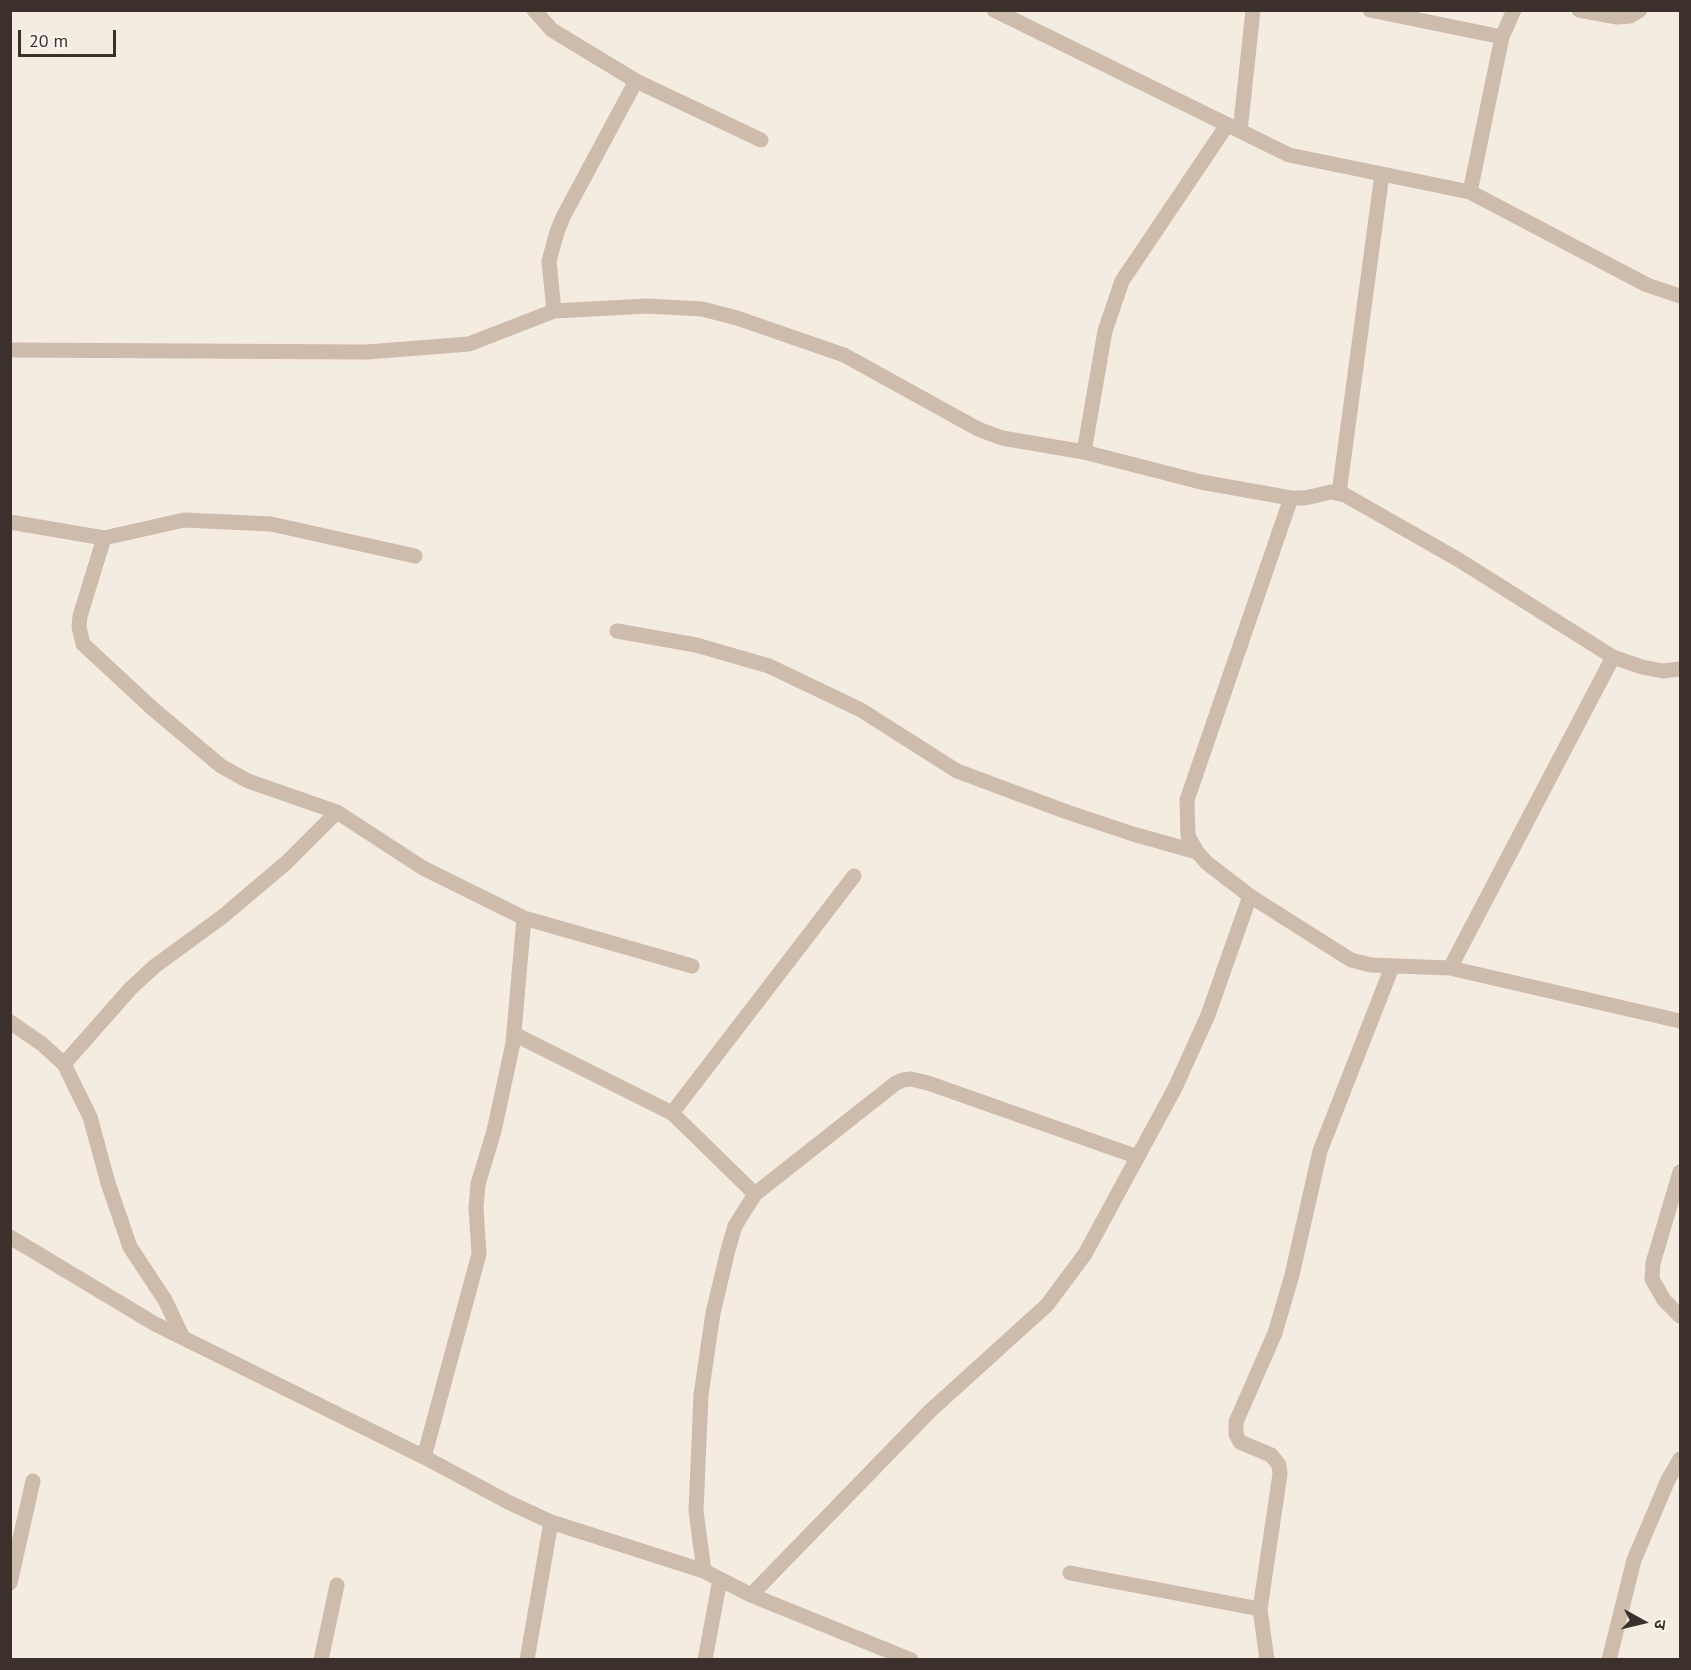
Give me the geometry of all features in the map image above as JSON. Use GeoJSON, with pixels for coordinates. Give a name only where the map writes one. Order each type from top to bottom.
{"type":"FeatureCollection","features":[{"type":"Feature","properties":{"kind":"street"},"geometry":{"type":"LineString","coordinates":[[534,10],[552,30],[636,81],[761,140]]}},
{"type":"Feature","properties":{"kind":"street"},"geometry":{"type":"LineString","coordinates":[[994,10],[1289,155],[1470,192],[1647,285],[1680,296]]}},
{"type":"Feature","properties":{"kind":"street"},"geometry":{"type":"LineString","coordinates":[[1084,452],[1105,331],[1122,281],[1233,128],[1253,10]]}},
{"type":"Feature","properties":{"kind":"street"},"geometry":{"type":"LineString","coordinates":[[1370,10],[1502,37]]}},
{"type":"Feature","properties":{"kind":"street"},"geometry":{"type":"LineString","coordinates":[[1470,192],[1502,37],[1514,10]]}},
{"type":"Feature","properties":{"kind":"street"},"geometry":{"type":"LineString","coordinates":[[1579,10],[1617,17],[1630,16],[1640,10]]}},
{"type":"Feature","properties":{"kind":"street"},"geometry":{"type":"LineString","coordinates":[[554,312],[549,261],[562,217],[636,81]]}},
{"type":"Feature","properties":{"kind":"street"},"geometry":{"type":"LineString","coordinates":[[1339,493],[1382,174]]}},
{"type":"Feature","properties":{"kind":"street"},"geometry":{"type":"LineString","coordinates":[[10,350],[367,352],[469,344],[554,312],[647,306],[702,309],[729,315],[844,355],[986,432],[1002,438],[1084,452],[1201,482],[1291,498],[1302,499],[1331,492],[1339,493],[1459,560],[1613,657],[1642,668],[1663,671],[1680,669]]}},
{"type":"Feature","properties":{"kind":"street"},"geometry":{"type":"LineString","coordinates":[[1291,498],[1187,800],[1188,836],[1197,852],[1250,896],[1351,960],[1392,967],[1450,968],[1680,1021]]}},
{"type":"Feature","properties":{"kind":"street"},"geometry":{"type":"LineString","coordinates":[[10,522],[104,538],[184,520],[271,524],[415,556]]}},
{"type":"Feature","properties":{"kind":"street"},"geometry":{"type":"LineString","coordinates":[[104,538],[80,616],[79,627],[83,644],[153,709],[221,766],[248,781],[337,812],[423,868],[524,918],[692,966]]}},
{"type":"Feature","properties":{"kind":"street"},"geometry":{"type":"LineString","coordinates":[[617,630],[696,645],[769,666],[861,710],[957,771],[1067,812],[1197,852]]}},
{"type":"Feature","properties":{"kind":"street"},"geometry":{"type":"LineString","coordinates":[[1450,968],[1613,657]]}},
{"type":"Feature","properties":{"kind":"street"},"geometry":{"type":"LineString","coordinates":[[64,1064],[131,988],[156,966],[222,917],[286,863],[337,812]]}},
{"type":"Feature","properties":{"kind":"street"},"geometry":{"type":"LineString","coordinates":[[672,1113],[854,876]]}},
{"type":"Feature","properties":{"kind":"street"},"geometry":{"type":"LineString","coordinates":[[751,1595],[930,1411],[1047,1305],[1085,1254],[1175,1088],[1208,1015],[1250,896]]}},
{"type":"Feature","properties":{"kind":"street"},"geometry":{"type":"LineString","coordinates":[[424,1457],[479,1254],[476,1208],[478,1184],[496,1122],[514,1034],[524,918]]}},
{"type":"Feature","properties":{"kind":"street"},"geometry":{"type":"LineString","coordinates":[[1267,1659],[1260,1609],[1280,1473],[1279,1465],[1271,1455],[1240,1442],[1236,1434],[1236,1422],[1275,1333],[1292,1275],[1320,1150],[1392,967]]}},
{"type":"Feature","properties":{"kind":"street"},"geometry":{"type":"LineString","coordinates":[[10,1022],[42,1044],[64,1064],[90,1117],[108,1183],[130,1247],[165,1300],[182,1336]]}},
{"type":"Feature","properties":{"kind":"street"},"geometry":{"type":"LineString","coordinates":[[514,1034],[672,1113],[755,1194]]}},
{"type":"Feature","properties":{"kind":"street"},"geometry":{"type":"LineString","coordinates":[[705,1572],[696,1511],[701,1395],[713,1313],[728,1250],[735,1226],[755,1194],[903,1080],[911,1079],[1138,1157]]}},
{"type":"Feature","properties":{"kind":"street"},"geometry":{"type":"LineString","coordinates":[[1680,1172],[1653,1263],[1652,1279],[1664,1300],[1680,1316]]}},
{"type":"Feature","properties":{"kind":"street"},"geometry":{"type":"LineString","coordinates":[[10,1237],[155,1324],[424,1457],[508,1503],[551,1522],[705,1572],[751,1595],[911,1659]]}},
{"type":"Feature","properties":{"kind":"street"},"geometry":{"type":"LineString","coordinates":[[1610,1659],[1634,1560],[1668,1480],[1680,1459]]}},
{"type":"Feature","properties":{"kind":"street"},"geometry":{"type":"LineString","coordinates":[[10,1583],[33,1481]]}},
{"type":"Feature","properties":{"kind":"street"},"geometry":{"type":"LineString","coordinates":[[527,1659],[551,1522]]}},
{"type":"Feature","properties":{"kind":"street"},"geometry":{"type":"LineString","coordinates":[[1070,1574],[1260,1609]]}},
{"type":"Feature","properties":{"kind":"street"},"geometry":{"type":"LineString","coordinates":[[705,1659],[720,1579]]}},
{"type":"Feature","properties":{"kind":"street"},"geometry":{"type":"LineString","coordinates":[[321,1659],[337,1586]]}}]}
